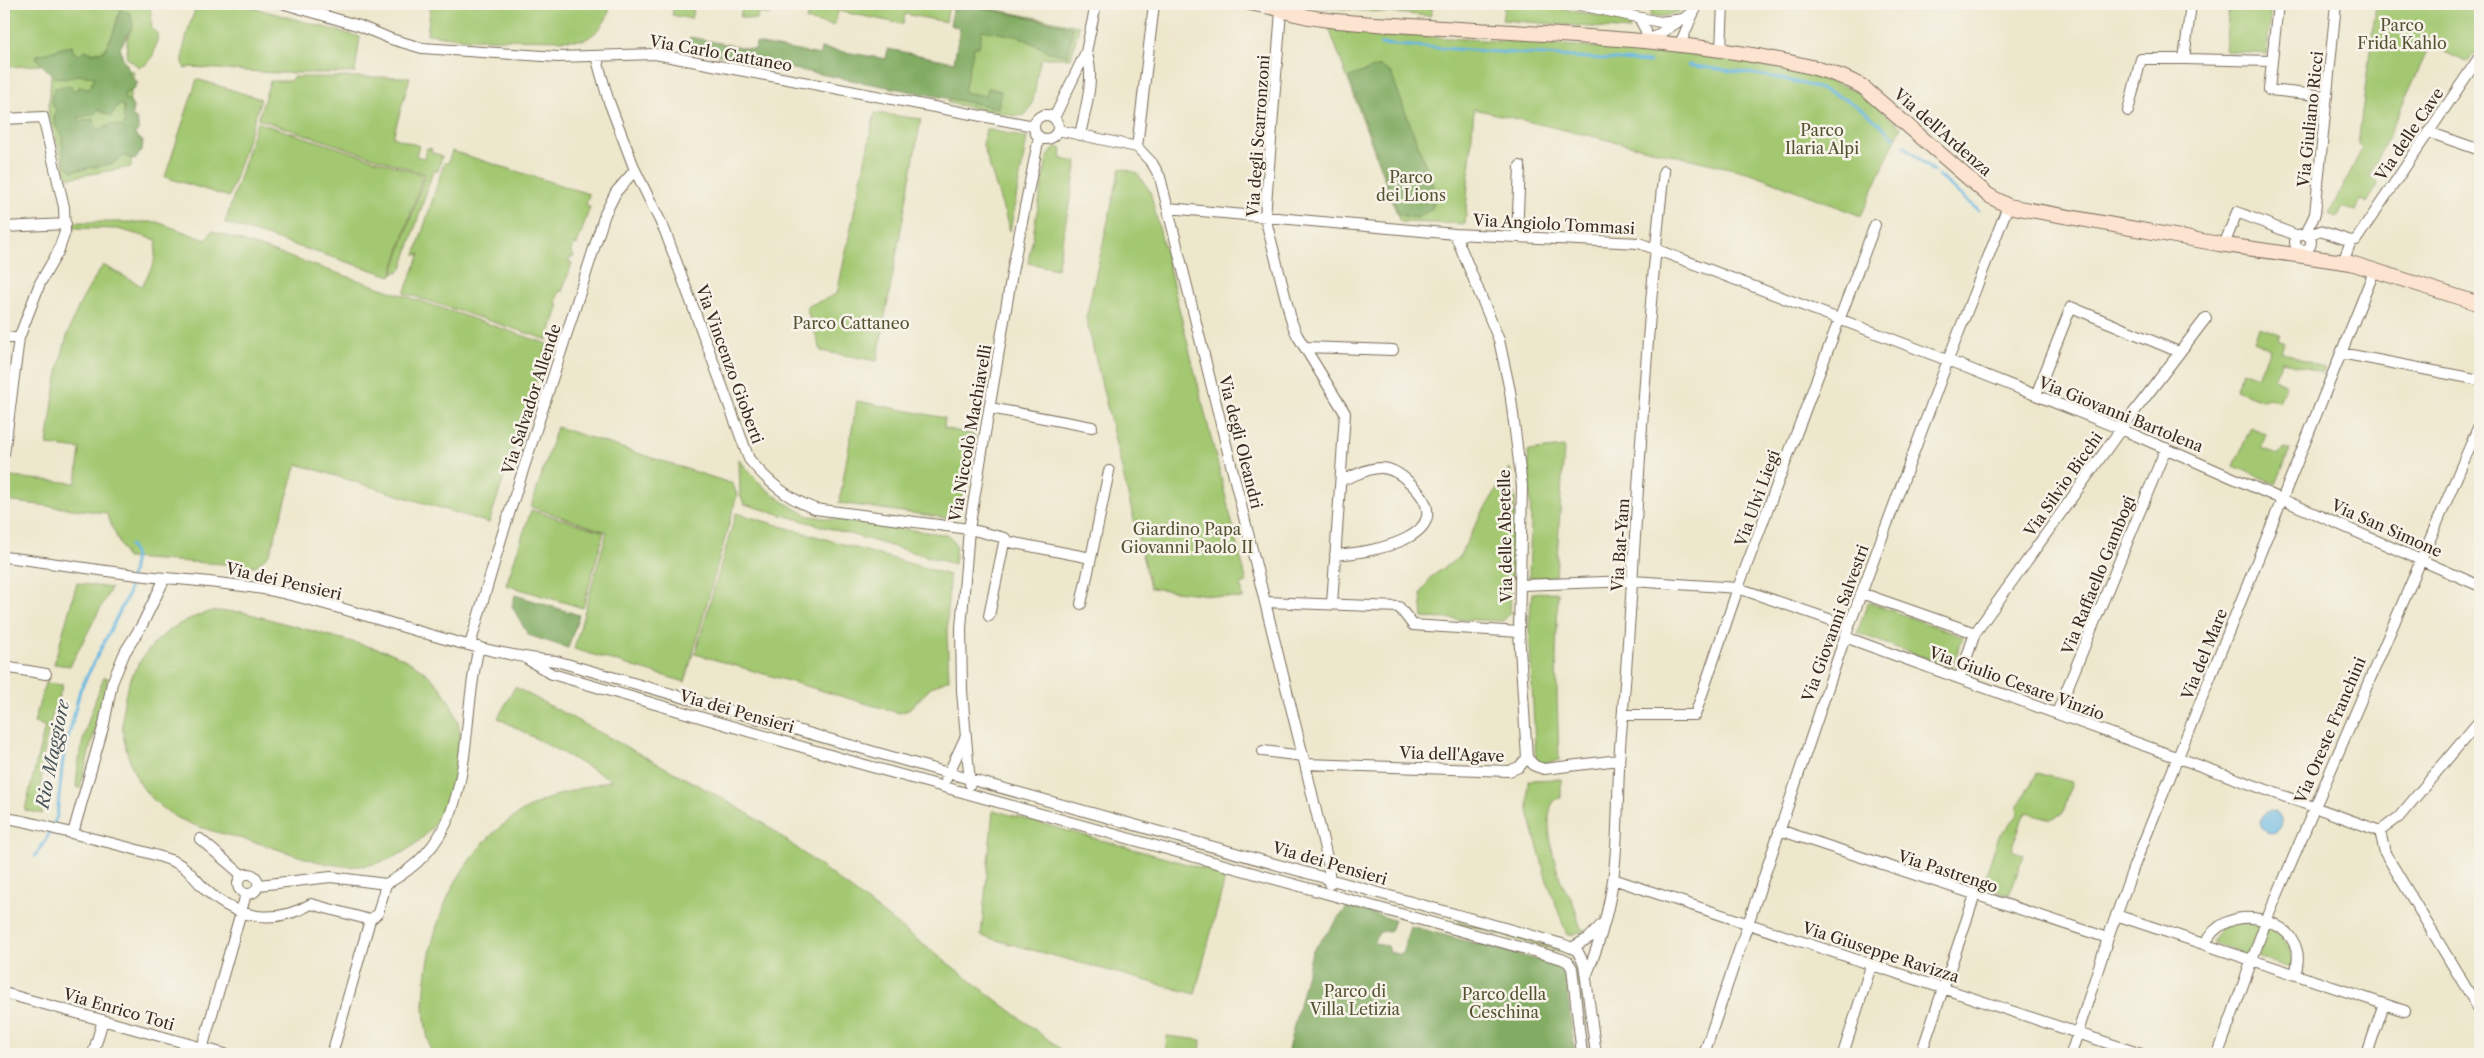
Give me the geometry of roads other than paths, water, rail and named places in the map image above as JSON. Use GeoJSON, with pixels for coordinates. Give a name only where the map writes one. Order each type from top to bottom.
{"type":"FeatureCollection","features":[{"type":"Feature","properties":{"kind":"main road","name":"Via dell'Ardenza"},"geometry":{"type":"LineString","coordinates":[[1265,4],[1281,11],[1343,21],[1679,45],[1722,50],[1795,63],[1857,83],[1988,195],[2008,206],[2222,244],[2300,241],[2307,253],[2347,262]]}},
{"type":"Feature","properties":{"kind":"main road"},"geometry":{"type":"LineString","coordinates":[[2347,262],[2375,269],[2480,304]]}},
{"type":"Feature","properties":{"kind":"street","name":"Via Carlo Cattaneo"},"geometry":{"type":"LineString","coordinates":[[285,4],[360,26],[391,39],[422,48],[558,57],[640,53],[671,57],[1034,126]]}},
{"type":"Feature","properties":{"kind":"street"},"geometry":{"type":"LineString","coordinates":[[1054,118],[1086,52],[1096,4]]}},
{"type":"Feature","properties":{"kind":"street"},"geometry":{"type":"LineString","coordinates":[[1058,130],[1137,147],[1154,4]]}},
{"type":"Feature","properties":{"kind":"street"},"geometry":{"type":"LineString","coordinates":[[1245,4],[1281,11]]}},
{"type":"Feature","properties":{"kind":"street"},"geometry":{"type":"LineString","coordinates":[[1575,4],[1664,22],[1683,19]]}},
{"type":"Feature","properties":{"kind":"street"},"geometry":{"type":"LineString","coordinates":[[1646,42],[1683,19],[1700,4]]}},
{"type":"Feature","properties":{"kind":"street"},"geometry":{"type":"LineString","coordinates":[[1722,50],[1723,4]]}},
{"type":"Feature","properties":{"kind":"street"},"geometry":{"type":"LineString","coordinates":[[2184,59],[2191,4]]}},
{"type":"Feature","properties":{"kind":"street"},"geometry":{"type":"LineString","coordinates":[[2278,4],[2269,90],[2328,96]]}},
{"type":"Feature","properties":{"kind":"street","name":"Via Giuliano Ricci"},"geometry":{"type":"LineString","coordinates":[[2307,253],[2311,243],[2300,241],[2315,214],[2336,4]]}},
{"type":"Feature","properties":{"kind":"street","name":"Via degli Scarronzoni"},"geometry":{"type":"LineString","coordinates":[[1281,11],[1265,217],[1290,315],[1304,347],[1345,413],[1332,604]]}},
{"type":"Feature","properties":{"kind":"street"},"geometry":{"type":"LineString","coordinates":[[1679,45],[1689,27],[1692,12]]}},
{"type":"Feature","properties":{"kind":"street"},"geometry":{"type":"LineString","coordinates":[[1639,18],[1646,31],[1646,42]]}},
{"type":"Feature","properties":{"kind":"street"},"geometry":{"type":"LineString","coordinates":[[1080,136],[1090,76],[1090,64],[1086,52]]}},
{"type":"Feature","properties":{"kind":"street","name":"Via Vincenzo Gioberti"},"geometry":{"type":"LineString","coordinates":[[596,56],[608,99],[635,170],[665,231],[749,459],[764,478],[794,501],[815,509],[969,529],[1005,538],[1004,542]]}},
{"type":"Feature","properties":{"kind":"street","name":"Via delle Cave"},"geometry":{"type":"LineString","coordinates":[[2350,244],[2356,240],[2364,229],[2480,56]]}},
{"type":"Feature","properties":{"kind":"street"},"geometry":{"type":"LineString","coordinates":[[2128,111],[2141,59],[2272,62]]}},
{"type":"Feature","properties":{"kind":"street"},"geometry":{"type":"LineString","coordinates":[[1043,116],[1054,118],[1058,123],[1058,130],[1050,139],[1041,138],[1036,133],[1034,126],[1037,120],[1043,116]]}},
{"type":"Feature","properties":{"kind":"street"},"geometry":{"type":"LineString","coordinates":[[4,119],[42,118],[66,224],[61,247],[40,283],[19,338],[4,454]]}},
{"type":"Feature","properties":{"kind":"street"},"geometry":{"type":"LineString","coordinates":[[2428,132],[2480,150]]}},
{"type":"Feature","properties":{"kind":"street","name":"Via Niccolò Machiavelli"},"geometry":{"type":"LineString","coordinates":[[971,780],[965,737],[961,628],[969,529],[1013,267],[1038,142],[1041,138]]}},
{"type":"Feature","properties":{"kind":"street","name":"Via degli Oleandri"},"geometry":{"type":"LineString","coordinates":[[1137,147],[1154,166],[1168,208],[1304,760],[1328,862],[1330,892]]}},
{"type":"Feature","properties":{"kind":"street"},"geometry":{"type":"LineString","coordinates":[[1517,236],[1520,166]]}},
{"type":"Feature","properties":{"kind":"street","name":"Via Salvador Allende"},"geometry":{"type":"LineString","coordinates":[[386,884],[416,865],[436,841],[450,817],[462,778],[474,646],[501,539],[605,214],[616,192],[635,170]]}},
{"type":"Feature","properties":{"kind":"street","name":"Via Bat-Yam"},"geometry":{"type":"LineString","coordinates":[[1586,975],[1599,943],[1613,880],[1619,760],[1656,248],[1664,171]]}},
{"type":"Feature","properties":{"kind":"street","name":"Via Giovanni Salvestri"},"geometry":{"type":"LineString","coordinates":[[1704,1054],[1845,637],[1948,360],[2008,206]]}},
{"type":"Feature","properties":{"kind":"street","name":"Via Angiolo Tommasi"},"geometry":{"type":"LineString","coordinates":[[1168,208],[1455,234],[1639,243],[1948,360]]}},
{"type":"Feature","properties":{"kind":"street"},"geometry":{"type":"LineString","coordinates":[[2222,244],[2237,212],[2300,241],[2320,231],[2350,244],[2347,262]]}},
{"type":"Feature","properties":{"kind":"street"},"geometry":{"type":"LineString","coordinates":[[4,227],[66,224]]}},
{"type":"Feature","properties":{"kind":"street","name":"Via Ulvi Liegi"},"geometry":{"type":"LineString","coordinates":[[1623,715],[1695,715],[1738,588],[1875,225]]}},
{"type":"Feature","properties":{"kind":"street","name":"Via delle Abetelle"},"geometry":{"type":"LineString","coordinates":[[1455,234],[1499,340],[1506,364],[1522,486],[1519,632],[1527,758]]}},
{"type":"Feature","properties":{"kind":"street","name":"Via del Mare"},"geometry":{"type":"LineString","coordinates":[[2071,1054],[2116,915],[2375,269]]}},
{"type":"Feature","properties":{"kind":"street"},"geometry":{"type":"LineString","coordinates":[[2036,395],[2071,307],[2179,352]]}},
{"type":"Feature","properties":{"kind":"street","name":"Via Silvio Bicchi"},"geometry":{"type":"LineString","coordinates":[[1960,677],[1976,634],[2121,429],[2206,318]]}},
{"type":"Feature","properties":{"kind":"street"},"geometry":{"type":"LineString","coordinates":[[4,338],[19,338]]}},
{"type":"Feature","properties":{"kind":"street"},"geometry":{"type":"LineString","coordinates":[[1304,347],[1393,350]]}},
{"type":"Feature","properties":{"kind":"street"},"geometry":{"type":"LineString","coordinates":[[2341,353],[2480,380]]}},
{"type":"Feature","properties":{"kind":"street","name":"Via Giovanni Bartolena"},"geometry":{"type":"LineString","coordinates":[[1948,360],[2121,429],[2282,498]]}},
{"type":"Feature","properties":{"kind":"street"},"geometry":{"type":"LineString","coordinates":[[990,408],[1092,426]]}},
{"type":"Feature","properties":{"kind":"street","name":"Via Oreste Franchini"},"geometry":{"type":"LineString","coordinates":[[2218,1054],[2266,921],[2480,423]]}},
{"type":"Feature","properties":{"kind":"street","name":"Via Raffaello Gambogi"},"geometry":{"type":"LineString","coordinates":[[2057,713],[2166,448]]}},
{"type":"Feature","properties":{"kind":"street"},"geometry":{"type":"LineString","coordinates":[[1336,555],[1364,552],[1401,542],[1417,532],[1423,525],[1426,514],[1424,500],[1418,491],[1400,475],[1389,469],[1375,469],[1341,480]]}},
{"type":"Feature","properties":{"kind":"street"},"geometry":{"type":"LineString","coordinates":[[1081,604],[1109,471]]}},
{"type":"Feature","properties":{"kind":"street","name":"Via San Simone"},"geometry":{"type":"LineString","coordinates":[[2282,498],[2480,586]]}},
{"type":"Feature","properties":{"kind":"street"},"geometry":{"type":"LineString","coordinates":[[989,616],[1004,542],[1091,558]]}},
{"type":"Feature","properties":{"kind":"street","name":"Via dei Pensieri"},"geometry":{"type":"LineString","coordinates":[[4,557],[165,578],[216,582],[274,591],[474,646],[524,658],[568,664],[971,780],[1573,948]]}},
{"type":"Feature","properties":{"kind":"street"},"geometry":{"type":"LineString","coordinates":[[67,832],[104,724],[112,683],[125,652],[142,625],[165,578]]}},
{"type":"Feature","properties":{"kind":"street"},"geometry":{"type":"LineString","coordinates":[[1521,585],[1632,581],[1738,588],[1849,626]]}},
{"type":"Feature","properties":{"kind":"street"},"geometry":{"type":"LineString","coordinates":[[1861,593],[1976,634]]}},
{"type":"Feature","properties":{"kind":"street"},"geometry":{"type":"LineString","coordinates":[[1266,602],[1398,607],[1413,625],[1519,632]]}},
{"type":"Feature","properties":{"kind":"street","name":"Via Giulio Cesare Vinzio"},"geometry":{"type":"LineString","coordinates":[[1845,637],[1960,677],[2177,759],[2191,762],[2380,831]]}},
{"type":"Feature","properties":{"kind":"street","name":"Via dei Pensieri"},"geometry":{"type":"LineString","coordinates":[[524,658],[552,674],[944,786],[1330,892],[1565,960],[1572,968],[1582,1054]]}},
{"type":"Feature","properties":{"kind":"street"},"geometry":{"type":"LineString","coordinates":[[4,667],[46,674]]}},
{"type":"Feature","properties":{"kind":"street"},"geometry":{"type":"LineString","coordinates":[[2480,720],[2399,817],[2380,831],[2385,853],[2480,1011]]}},
{"type":"Feature","properties":{"kind":"street","name":"Via Niccolò Machiavelli"},"geometry":{"type":"LineString","coordinates":[[948,773],[965,737]]}},
{"type":"Feature","properties":{"kind":"street","name":"Via dell'Agave"},"geometry":{"type":"LineString","coordinates":[[1263,751],[1304,760],[1510,771],[1520,767],[1527,758],[1535,766],[1544,769],[1619,760]]}},
{"type":"Feature","properties":{"kind":"street"},"geometry":{"type":"LineString","coordinates":[[944,786],[948,773]]}},
{"type":"Feature","properties":{"kind":"street"},"geometry":{"type":"LineString","coordinates":[[967,792],[971,780]]}},
{"type":"Feature","properties":{"kind":"street"},"geometry":{"type":"LineString","coordinates":[[4,818],[38,824],[182,865],[214,896],[241,913],[261,918],[283,916],[297,912],[311,904],[322,905],[370,920]]}},
{"type":"Feature","properties":{"kind":"street","name":"Via Pastrengo"},"geometry":{"type":"LineString","coordinates":[[1779,830],[2108,938]]}},
{"type":"Feature","properties":{"kind":"street"},"geometry":{"type":"LineString","coordinates":[[200,839],[242,875],[252,874],[258,878],[259,885],[253,893],[246,894],[240,891],[238,884],[242,875]]}},
{"type":"Feature","properties":{"kind":"street"},"geometry":{"type":"LineString","coordinates":[[259,885],[331,877],[386,884],[378,913],[370,920],[332,1054]]}},
{"type":"Feature","properties":{"kind":"street","name":"Via Giuseppe Ravizza"},"geometry":{"type":"LineString","coordinates":[[1613,880],[2140,1054]]}},
{"type":"Feature","properties":{"kind":"street"},"geometry":{"type":"LineString","coordinates":[[202,1051],[246,894]]}},
{"type":"Feature","properties":{"kind":"street"},"geometry":{"type":"LineString","coordinates":[[1921,1054],[1974,895]]}},
{"type":"Feature","properties":{"kind":"street"},"geometry":{"type":"LineString","coordinates":[[2116,915],[2205,944],[2251,962],[2405,1011]]}},
{"type":"Feature","properties":{"kind":"street"},"geometry":{"type":"LineString","coordinates":[[2205,944],[2215,928],[2234,918],[2249,916],[2266,921],[2286,934],[2295,945],[2298,958],[2295,975]]}},
{"type":"Feature","properties":{"kind":"street"},"geometry":{"type":"LineString","coordinates":[[1596,1054],[1586,975],[1582,959],[1573,948],[1589,938],[1604,921]]}},
{"type":"Feature","properties":{"kind":"street"},"geometry":{"type":"LineString","coordinates":[[1842,1054],[1872,966]]}},
{"type":"Feature","properties":{"kind":"street","name":"Via Enrico Toti"},"geometry":{"type":"LineString","coordinates":[[4,993],[103,1020],[202,1051],[225,1054]]}},
{"type":"Feature","properties":{"kind":"street"},"geometry":{"type":"LineString","coordinates":[[2367,1054],[2384,1004]]}},
{"type":"Feature","properties":{"kind":"street"},"geometry":{"type":"LineString","coordinates":[[93,1054],[103,1020]]}},
{"type":"Feature","properties":{"kind":"water"},"geometry":{"type":"Polygon","coordinates":[[[2271,811],[2279,814],[2282,822],[2279,830],[2271,833],[2263,830],[2260,822],[2263,814],[2271,811]]]}},
{"type":"Feature","properties":{"kind":"waterway"},"geometry":{"type":"LineString","coordinates":[[1380,44],[1650,62]]}},
{"type":"Feature","properties":{"kind":"waterway"},"geometry":{"type":"LineString","coordinates":[[1688,65],[1769,76],[1829,92],[1860,108],[1895,138]]}},
{"type":"Feature","properties":{"kind":"waterway"},"geometry":{"type":"LineString","coordinates":[[1904,146],[1933,171]]}},
{"type":"Feature","properties":{"kind":"waterway"},"geometry":{"type":"LineString","coordinates":[[1938,175],[1978,210]]}},
{"type":"Feature","properties":{"kind":"waterway","name":"Rio Maggiore"},"geometry":{"type":"LineString","coordinates":[[35,856],[47,838],[57,816],[63,759],[80,690],[128,595],[135,556],[130,545]]}},
{"type":"Feature","properties":{"kind":"park label","name":"Parco Frida Kahlo"},"geometry":{"type":"Point","coordinates":[2402,34]}},
{"type":"Feature","properties":{"kind":"park label","name":"Parco Ilaria Alpi"},"geometry":{"type":"Point","coordinates":[1822,139]}},
{"type":"Feature","properties":{"kind":"park label","name":"Parco dei Lions"},"geometry":{"type":"Point","coordinates":[1411,186]}},
{"type":"Feature","properties":{"kind":"park label","name":"Parco Cattaneo"},"geometry":{"type":"Point","coordinates":[851,323]}},
{"type":"Feature","properties":{"kind":"park label","name":"Giardino Papa Giovanni Paolo II"},"geometry":{"type":"Point","coordinates":[1187,538]}},
{"type":"Feature","properties":{"kind":"park label","name":"Parco di Villa Letizia"},"geometry":{"type":"Point","coordinates":[1355,1000]}},
{"type":"Feature","properties":{"kind":"park label","name":"Parco della Ceschina"},"geometry":{"type":"Point","coordinates":[1504,1003]}}]}
